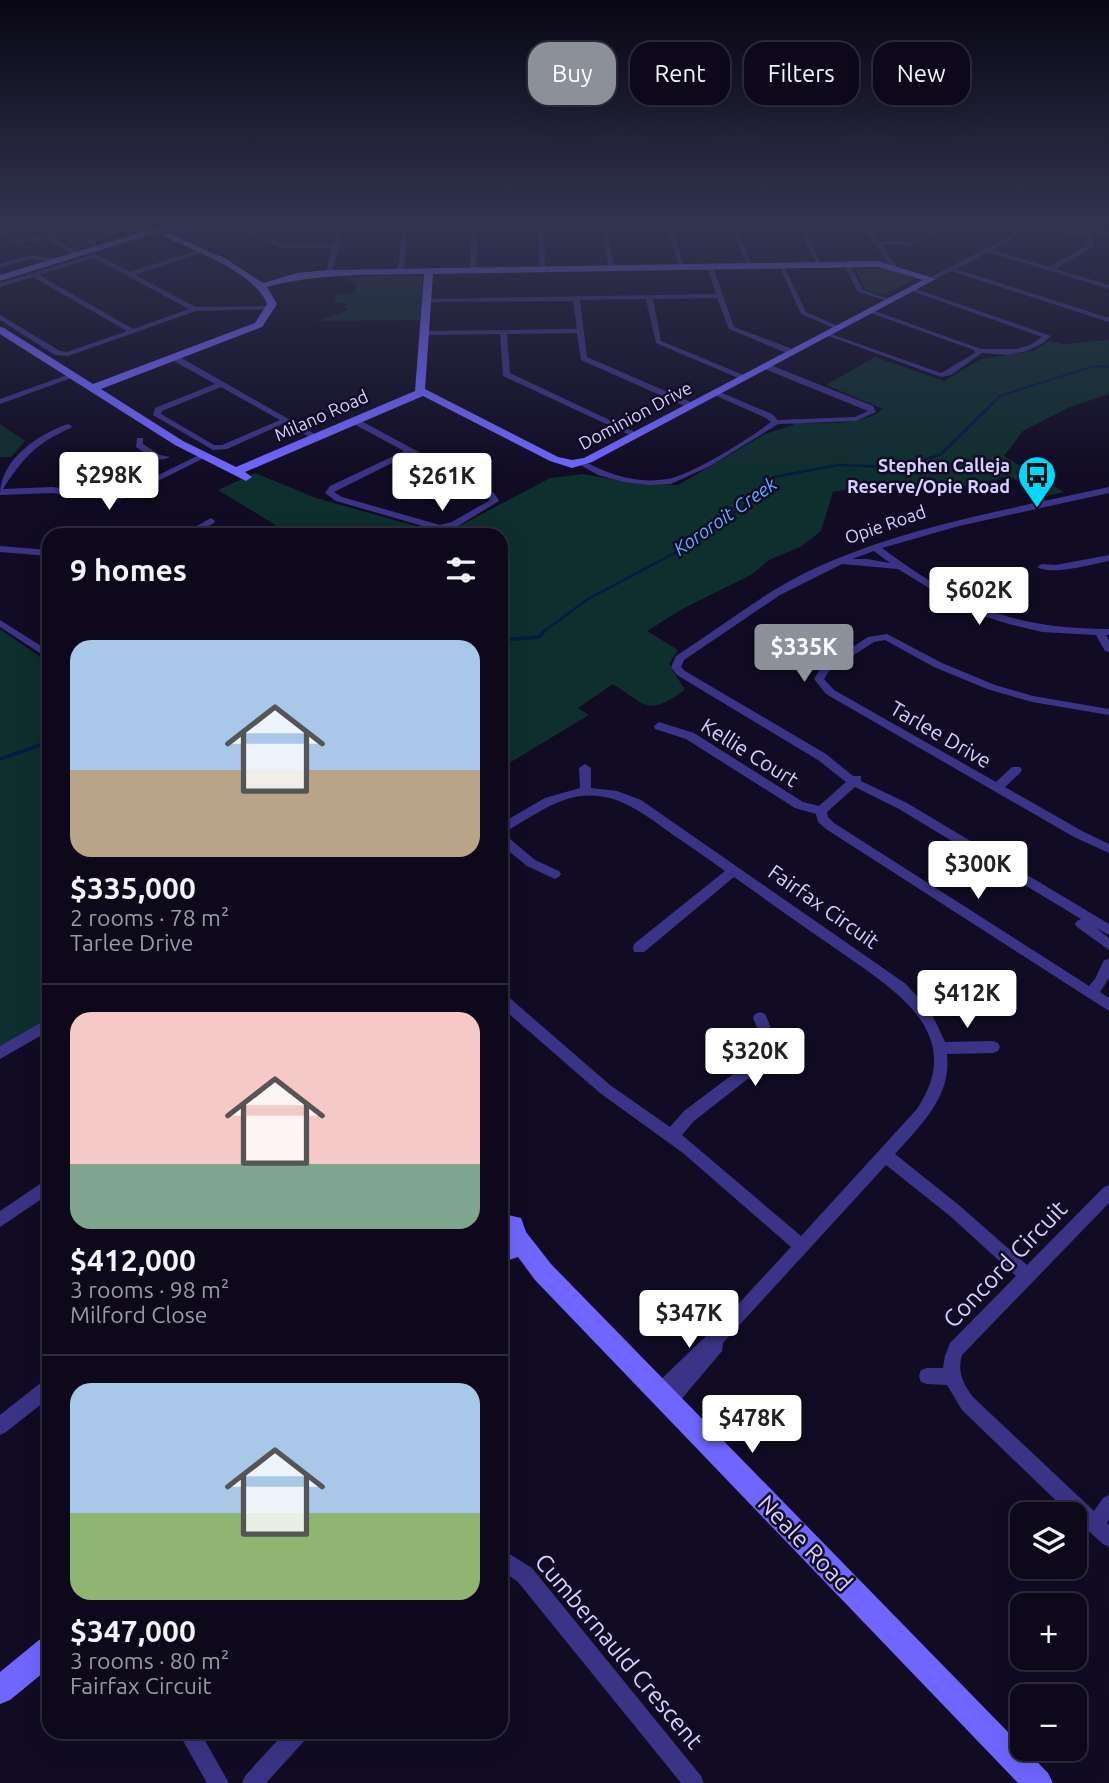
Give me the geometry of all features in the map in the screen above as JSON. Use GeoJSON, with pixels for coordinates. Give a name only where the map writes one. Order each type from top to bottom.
{"type":"FeatureCollection","features":[{"type":"Feature","properties":{"kind":"street"},"geometry":{"type":"LineString","coordinates":[[92,308],[134,332]]}},
{"type":"Feature","properties":{"kind":"street"},"geometry":{"type":"LineString","coordinates":[[0,317],[62,354],[72,353],[195,309],[254,308]]}},
{"type":"Feature","properties":{"kind":"street"},"geometry":{"type":"LineString","coordinates":[[93,388],[257,327],[269,308]]}},
{"type":"Feature","properties":{"kind":"street"},"geometry":{"type":"LineString","coordinates":[[422,392],[419,385],[426,308]]}},
{"type":"Feature","properties":{"kind":"street"},"geometry":{"type":"LineString","coordinates":[[577,308],[583,356],[586,359],[690,405]]}},
{"type":"Feature","properties":{"kind":"street"},"geometry":{"type":"LineString","coordinates":[[651,308],[657,342],[743,378]]}},
{"type":"Feature","properties":{"kind":"street"},"geometry":{"type":"LineString","coordinates":[[725,308],[731,328],[792,352]]}},
{"type":"Feature","properties":{"kind":"street"},"geometry":{"type":"LineString","coordinates":[[801,308],[803,313],[838,328]]}},
{"type":"Feature","properties":{"kind":"street","name":"Dominion Drive"},"geometry":{"type":"LineString","coordinates":[[422,392],[562,462],[581,463],[875,308]]}},
{"type":"Feature","properties":{"kind":"street"},"geometry":{"type":"LineString","coordinates":[[870,311],[991,353],[1027,349],[1047,336],[967,308]]}},
{"type":"Feature","properties":{"kind":"street"},"geometry":{"type":"LineString","coordinates":[[1072,308],[1109,320]]}},
{"type":"Feature","properties":{"kind":"street"},"geometry":{"type":"LineString","coordinates":[[0,330],[202,457],[246,477]]}},
{"type":"Feature","properties":{"kind":"street"},"geometry":{"type":"LineString","coordinates":[[424,333],[580,331]]}},
{"type":"Feature","properties":{"kind":"street"},"geometry":{"type":"LineString","coordinates":[[503,332],[506,374],[635,435]]}},
{"type":"Feature","properties":{"kind":"street"},"geometry":{"type":"LineString","coordinates":[[826,334],[940,375],[948,373],[980,351]]}},
{"type":"Feature","properties":{"kind":"street"},"geometry":{"type":"LineString","coordinates":[[175,358],[316,437]]}},
{"type":"Feature","properties":{"kind":"street"},"geometry":{"type":"LineString","coordinates":[[581,463],[595,471],[617,477],[673,481],[776,422],[849,420],[863,418],[872,412],[870,408],[765,366]]}},
{"type":"Feature","properties":{"kind":"street"},"geometry":{"type":"LineString","coordinates":[[0,402],[73,376]]}},
{"type":"Feature","properties":{"kind":"street"},"geometry":{"type":"LineString","coordinates":[[221,384],[164,407],[158,410],[157,415],[213,448],[224,447],[286,420]]}},
{"type":"Feature","properties":{"kind":"street","name":"Milano Road"},"geometry":{"type":"LineString","coordinates":[[234,472],[422,392]]}},
{"type":"Feature","properties":{"kind":"street"},"geometry":{"type":"LineString","coordinates":[[715,392],[769,416],[776,422]]}},
{"type":"Feature","properties":{"kind":"street"},"geometry":{"type":"LineString","coordinates":[[353,420],[491,495],[495,501],[455,524],[440,528],[339,499],[330,493],[333,488],[410,451]]}},
{"type":"Feature","properties":{"kind":"street"},"geometry":{"type":"LineString","coordinates":[[68,426],[33,443],[21,455],[0,490],[121,496],[202,457]]}},
{"type":"Feature","properties":{"kind":"street"},"geometry":{"type":"LineString","coordinates":[[140,440],[139,445],[158,457],[166,457]]}},
{"type":"Feature","properties":{"kind":"street","name":"Opie Road"},"geometry":{"type":"LineString","coordinates":[[704,685],[681,673],[681,664],[765,600],[833,564],[904,536],[970,518],[1109,490]]}},
{"type":"Feature","properties":{"kind":"street"},"geometry":{"type":"LineString","coordinates":[[199,528],[211,522]]}},
{"type":"Feature","properties":{"kind":"street"},"geometry":{"type":"LineString","coordinates":[[903,569],[898,550],[904,536]]}},
{"type":"Feature","properties":{"kind":"street"},"geometry":{"type":"LineString","coordinates":[[874,547],[949,599],[990,615],[1056,630],[1105,632],[1109,649]]}},
{"type":"Feature","properties":{"kind":"street"},"geometry":{"type":"LineString","coordinates":[[0,549],[42,552]]}},
{"type":"Feature","properties":{"kind":"street"},"geometry":{"type":"LineString","coordinates":[[1042,567],[1056,568],[1109,558]]}},
{"type":"Feature","properties":{"kind":"street"},"geometry":{"type":"LineString","coordinates":[[833,564],[865,562],[903,569]]}},
{"type":"Feature","properties":{"kind":"street"},"geometry":{"type":"LineString","coordinates":[[0,623],[42,651]]}},
{"type":"Feature","properties":{"kind":"street","name":"Tarlee Drive"},"geometry":{"type":"LineString","coordinates":[[1109,711],[1058,705],[991,687],[938,665],[887,637],[871,639],[819,676],[820,683],[830,692],[1109,849]]}},
{"type":"Feature","properties":{"kind":"street"},"geometry":{"type":"LineString","coordinates":[[704,685],[856,780],[1109,930]]}},
{"type":"Feature","properties":{"kind":"street","name":"Kellie Court"},"geometry":{"type":"LineString","coordinates":[[659,726],[690,736],[799,805],[821,811]]}},
{"type":"Feature","properties":{"kind":"street"},"geometry":{"type":"LineString","coordinates":[[585,768],[586,791]]}},
{"type":"Feature","properties":{"kind":"street"},"geometry":{"type":"LineString","coordinates":[[997,788],[1016,770]]}},
{"type":"Feature","properties":{"kind":"street"},"geometry":{"type":"LineString","coordinates":[[856,780],[821,811],[822,819],[1109,1005]]}},
{"type":"Feature","properties":{"kind":"street","name":"Fairfax Circuit"},"geometry":{"type":"LineString","coordinates":[[508,825],[549,800],[586,791],[618,795],[637,803],[901,988],[928,1018],[940,1048],[942,1074],[935,1095],[885,1155],[664,1397]]}},
{"type":"Feature","properties":{"kind":"street"},"geometry":{"type":"LineString","coordinates":[[508,844],[531,863],[555,874]]}},
{"type":"Feature","properties":{"kind":"street"},"geometry":{"type":"LineString","coordinates":[[639,948],[734,871]]}},
{"type":"Feature","properties":{"kind":"street"},"geometry":{"type":"LineString","coordinates":[[1041,890],[1109,945]]}},
{"type":"Feature","properties":{"kind":"street"},"geometry":{"type":"LineString","coordinates":[[1091,993],[1105,980],[1109,964]]}},
{"type":"Feature","properties":{"kind":"street"},"geometry":{"type":"LineString","coordinates":[[508,1005],[598,1084],[672,1136],[802,1247]]}},
{"type":"Feature","properties":{"kind":"street"},"geometry":{"type":"LineString","coordinates":[[672,1136],[689,1116],[765,1055],[769,1041],[760,1018]]}},
{"type":"Feature","properties":{"kind":"street"},"geometry":{"type":"LineString","coordinates":[[0,1054],[42,1028]]}},
{"type":"Feature","properties":{"kind":"street"},"geometry":{"type":"LineString","coordinates":[[940,1048],[993,1048]]}},
{"type":"Feature","properties":{"kind":"street"},"geometry":{"type":"LineString","coordinates":[[885,1155],[956,1211],[1027,1276]]}},
{"type":"Feature","properties":{"kind":"street"},"geometry":{"type":"LineString","coordinates":[[0,1220],[42,1190]]}},
{"type":"Feature","properties":{"kind":"street","name":"Concord Circuit"},"geometry":{"type":"LineString","coordinates":[[952,1377],[951,1358],[956,1349],[1109,1192]]}},
{"type":"Feature","properties":{"kind":"street","name":"Neale Road"},"geometry":{"type":"LineString","coordinates":[[508,1225],[513,1226],[509,1247],[543,1272],[1038,1783]]}},
{"type":"Feature","properties":{"kind":"street"},"geometry":{"type":"LineString","coordinates":[[927,1376],[952,1377],[968,1404],[1102,1532],[1109,1504]]}},
{"type":"Feature","properties":{"kind":"street"},"geometry":{"type":"LineString","coordinates":[[0,1426],[42,1393]]}},
{"type":"Feature","properties":{"kind":"street","name":"Cumbernauld Crescent"},"geometry":{"type":"LineString","coordinates":[[508,1563],[525,1575],[694,1783]]}},
{"type":"Feature","properties":{"kind":"street"},"geometry":{"type":"LineString","coordinates":[[0,1690],[42,1656]]}},
{"type":"Feature","properties":{"kind":"street"},"geometry":{"type":"LineString","coordinates":[[192,1739],[219,1783]]}},
{"type":"Feature","properties":{"kind":"street"},"geometry":{"type":"LineString","coordinates":[[252,1783],[293,1739]]}},
{"type":"Feature","properties":{"kind":"green space"},"geometry":{"type":"Polygon","coordinates":[[[346,308],[421,308],[420,320],[316,321],[348,310],[346,308]]]}},
{"type":"Feature","properties":{"kind":"green space"},"geometry":{"type":"Polygon","coordinates":[[[1109,340],[1109,394],[1070,407],[1023,431],[1004,456],[1064,492],[1042,497],[1010,476],[971,486],[883,484],[833,492],[821,531],[802,546],[769,560],[751,575],[684,608],[647,631],[678,650],[669,664],[685,690],[655,706],[642,703],[613,684],[578,708],[589,715],[508,764],[508,528],[455,528],[550,478],[583,474],[634,483],[678,485],[765,434],[794,425],[793,423],[851,422],[873,415],[883,409],[826,385],[875,357],[944,381],[981,359],[1033,351],[1049,341],[1063,344],[1109,340]]]}},
{"type":"Feature","properties":{"kind":"green space"},"geometry":{"type":"Polygon","coordinates":[[[0,424],[25,441],[11,457],[0,457],[0,424]]]}},
{"type":"Feature","properties":{"kind":"green space"},"geometry":{"type":"Polygon","coordinates":[[[255,473],[316,498],[423,528],[280,528],[218,490],[255,473]]]}},
{"type":"Feature","properties":{"kind":"green space"},"geometry":{"type":"Polygon","coordinates":[[[0,629],[42,658],[42,1023],[0,1047],[0,629]]]}},
{"type":"Feature","properties":{"kind":"waterway","name":"Kororoit Creek"},"geometry":{"type":"LineString","coordinates":[[994,402],[1000,396],[1094,366],[1109,367]]}},
{"type":"Feature","properties":{"kind":"waterway","name":"Kororoit Creek"},"geometry":{"type":"LineString","coordinates":[[544,631],[588,599],[682,549],[744,505],[774,477],[838,465],[898,467],[940,455],[994,402]]}},
{"type":"Feature","properties":{"kind":"waterway","name":"Kororoit Creek"},"geometry":{"type":"LineString","coordinates":[[508,639],[539,637],[544,631]]}},
{"type":"Feature","properties":{"kind":"waterway","name":"Kororoit Creek"},"geometry":{"type":"LineString","coordinates":[[0,759],[42,744]]}},
{"type":"Feature","properties":{"kind":"place","name":"Stephen Calleja Reserve/Opie Road"},"geometry":{"type":"Point","coordinates":[1037,509]}}]}
